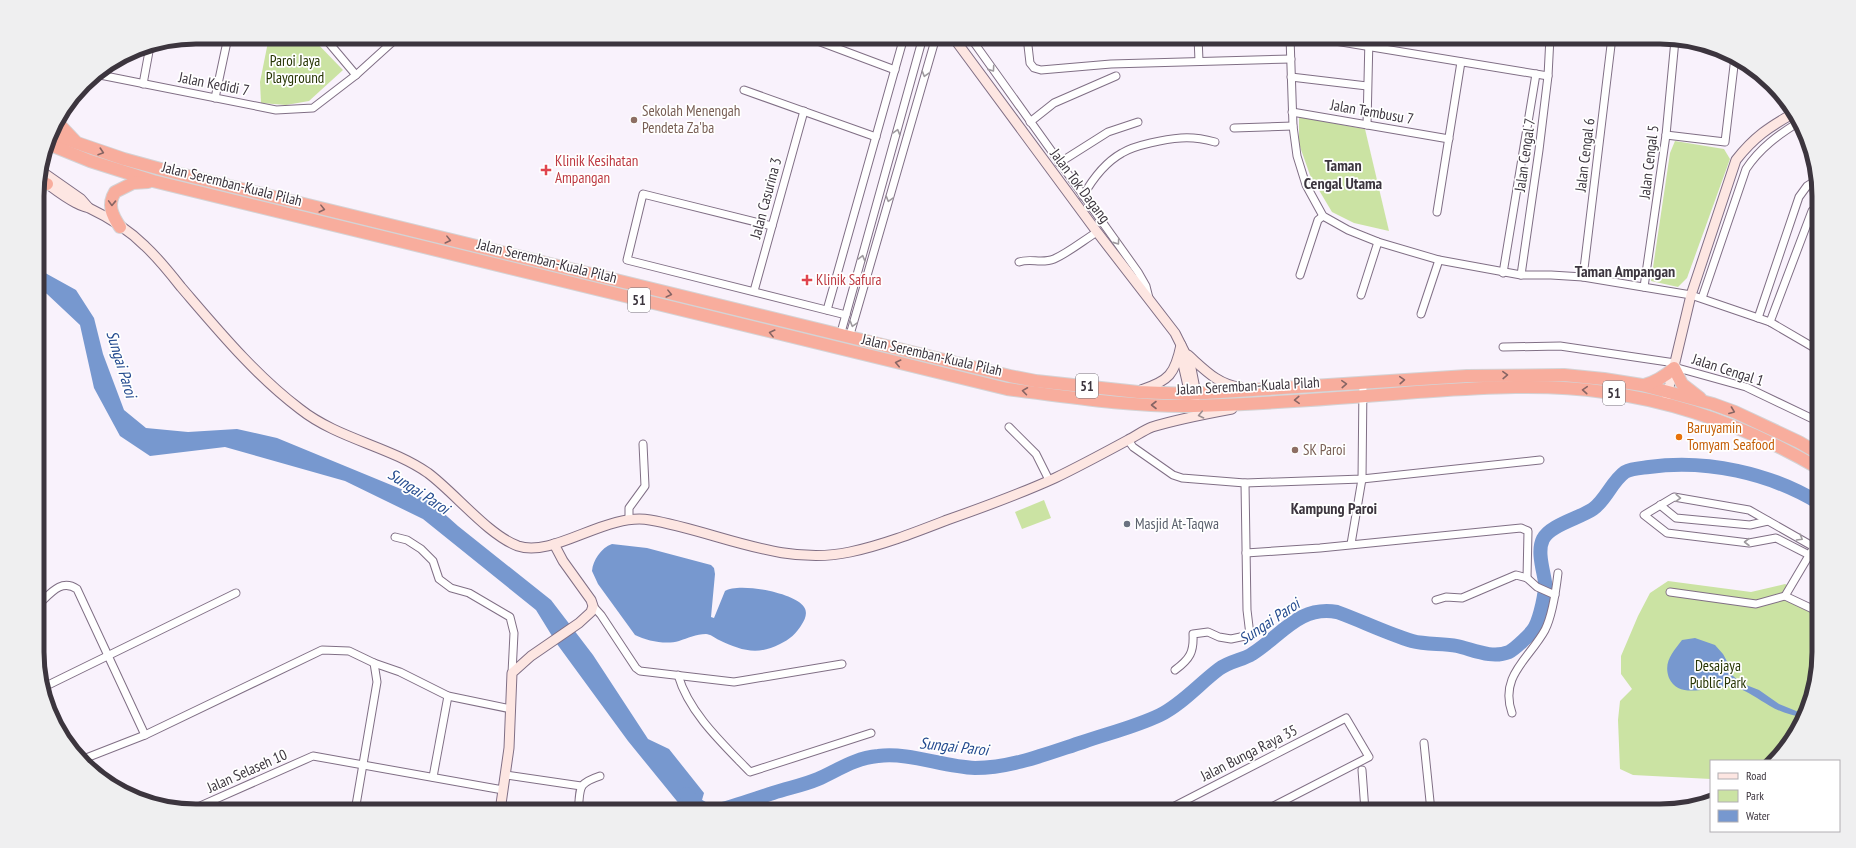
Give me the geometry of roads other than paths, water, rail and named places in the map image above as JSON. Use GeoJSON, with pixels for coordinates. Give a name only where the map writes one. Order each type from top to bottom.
{"type":"FeatureCollection","features":[{"type":"Feature","properties":{"kind":"highway"},"geometry":{"type":"LineString","coordinates":[[61,127],[77,144]]}},
{"type":"Feature","properties":{"kind":"highway","name":"Jalan Seremban-Kuala Pilah"},"geometry":{"type":"LineString","coordinates":[[57,136],[77,144],[168,171],[845,337],[1036,381],[1193,398],[1266,402],[1466,389],[1561,389],[1602,391],[1688,410],[1737,428],[1812,465]]}},
{"type":"Feature","properties":{"kind":"highway","name":"Jalan Seremban-Kuala Pilah"},"geometry":{"type":"LineString","coordinates":[[53,146],[90,161],[153,181],[1006,389],[1116,403],[1193,398],[1264,388],[1466,376],[1516,374],[1564,375],[1642,385],[1713,404],[1735,412],[1812,449]]}},
{"type":"Feature","properties":{"kind":"highway"},"geometry":{"type":"LineString","coordinates":[[120,227],[111,209],[110,203],[115,192],[133,183],[153,181]]}},
{"type":"Feature","properties":{"kind":"highway"},"geometry":{"type":"LineString","coordinates":[[1642,385],[1653,383],[1664,377],[1674,366],[1682,384],[1693,394],[1713,404]]}},
{"type":"Feature","properties":{"kind":"street"},"geometry":{"type":"LineString","coordinates":[[215,98],[227,44]]}},
{"type":"Feature","properties":{"kind":"street"},"geometry":{"type":"LineString","coordinates":[[330,44],[356,75]]}},
{"type":"Feature","properties":{"kind":"street","name":"Jalan Kedidi 7"},"geometry":{"type":"LineString","coordinates":[[102,76],[276,110],[313,108],[356,75],[390,44]]}},
{"type":"Feature","properties":{"kind":"street"},"geometry":{"type":"LineString","coordinates":[[826,44],[895,70]]}},
{"type":"Feature","properties":{"kind":"street"},"geometry":{"type":"LineString","coordinates":[[827,310],[902,44]]}},
{"type":"Feature","properties":{"kind":"street"},"geometry":{"type":"LineString","coordinates":[[845,337],[846,315],[921,44]]}},
{"type":"Feature","properties":{"kind":"street"},"geometry":{"type":"LineString","coordinates":[[845,337],[934,44]]}},
{"type":"Feature","properties":{"kind":"street","name":"Jalan Tok Dagang"},"geometry":{"type":"LineString","coordinates":[[958,44],[1097,232],[1175,333],[1182,348],[1183,364],[1193,398]]}},
{"type":"Feature","properties":{"kind":"street"},"geometry":{"type":"LineString","coordinates":[[975,44],[1138,272],[1146,286],[1149,299]]}},
{"type":"Feature","properties":{"kind":"street"},"geometry":{"type":"LineString","coordinates":[[1028,44],[1030,63],[1034,68],[1041,70],[1111,64],[1291,59]]}},
{"type":"Feature","properties":{"kind":"street"},"geometry":{"type":"LineString","coordinates":[[1198,44],[1199,61]]}},
{"type":"Feature","properties":{"kind":"street"},"geometry":{"type":"LineString","coordinates":[[1290,44],[1292,112],[1297,156],[1306,185],[1323,216],[1348,230],[1378,242],[1439,260],[1521,275],[1551,274],[1583,277],[1691,295],[1770,322],[1812,346]]}},
{"type":"Feature","properties":{"kind":"street"},"geometry":{"type":"LineString","coordinates":[[1355,44],[1548,76]]}},
{"type":"Feature","properties":{"kind":"street","name":"Jalan Cengal 7"},"geometry":{"type":"LineString","coordinates":[[1521,275],[1548,76],[1550,44]]}},
{"type":"Feature","properties":{"kind":"street","name":"Jalan Cengal 6"},"geometry":{"type":"LineString","coordinates":[[1583,277],[1611,44]]}},
{"type":"Feature","properties":{"kind":"street","name":"Jalan Cengal 5"},"geometry":{"type":"LineString","coordinates":[[1644,287],[1666,135],[1675,44]]}},
{"type":"Feature","properties":{"kind":"street"},"geometry":{"type":"LineString","coordinates":[[1367,125],[1368,46]]}},
{"type":"Feature","properties":{"kind":"street"},"geometry":{"type":"LineString","coordinates":[[143,84],[149,51]]}},
{"type":"Feature","properties":{"kind":"street"},"geometry":{"type":"LineString","coordinates":[[1437,212],[1461,62]]}},
{"type":"Feature","properties":{"kind":"street"},"geometry":{"type":"LineString","coordinates":[[1666,135],[1725,142],[1734,63]]}},
{"type":"Feature","properties":{"kind":"street"},"geometry":{"type":"LineString","coordinates":[[1503,272],[1536,74]]}},
{"type":"Feature","properties":{"kind":"street"},"geometry":{"type":"LineString","coordinates":[[1030,122],[1054,103],[1116,76]]}},
{"type":"Feature","properties":{"kind":"street"},"geometry":{"type":"LineString","coordinates":[[1291,77],[1367,86]]}},
{"type":"Feature","properties":{"kind":"street"},"geometry":{"type":"LineString","coordinates":[[744,90],[876,137]]}},
{"type":"Feature","properties":{"kind":"street","name":"Jalan Casurina 3"},"geometry":{"type":"LineString","coordinates":[[754,291],[804,111]]}},
{"type":"Feature","properties":{"kind":"street","name":"Jalan Tembusu 7"},"geometry":{"type":"LineString","coordinates":[[1292,112],[1448,139]]}},
{"type":"Feature","properties":{"kind":"street"},"geometry":{"type":"LineString","coordinates":[[1665,404],[1691,295],[1736,160],[1750,142],[1771,126],[1789,116]]}},
{"type":"Feature","properties":{"kind":"street"},"geometry":{"type":"LineString","coordinates":[[1059,163],[1108,132],[1138,122]]}},
{"type":"Feature","properties":{"kind":"street"},"geometry":{"type":"LineString","coordinates":[[1702,298],[1746,169],[1755,156],[1768,143],[1794,125]]}},
{"type":"Feature","properties":{"kind":"street"},"geometry":{"type":"LineString","coordinates":[[1234,128],[1293,126]]}},
{"type":"Feature","properties":{"kind":"street"},"geometry":{"type":"LineString","coordinates":[[1083,196],[1090,183],[1122,153],[1135,148],[1181,138],[1202,139],[1215,142]]}},
{"type":"Feature","properties":{"kind":"street"},"geometry":{"type":"LineString","coordinates":[[45,175],[81,199],[88,207]]}},
{"type":"Feature","properties":{"kind":"street"},"geometry":{"type":"LineString","coordinates":[[44,183],[77,204],[88,207],[144,244],[229,342],[299,409],[330,427],[408,462],[426,472],[492,528],[518,546],[538,547],[554,544],[610,523],[629,519],[646,519],[787,554],[826,556],[851,552],[911,534],[1012,496],[1049,480],[1148,429],[1174,421],[1266,402]]}},
{"type":"Feature","properties":{"kind":"street"},"geometry":{"type":"LineString","coordinates":[[1758,318],[1799,197],[1807,186],[1812,183]]}},
{"type":"Feature","properties":{"kind":"street"},"geometry":{"type":"LineString","coordinates":[[772,226],[643,194],[627,260],[846,315]]}},
{"type":"Feature","properties":{"kind":"street"},"geometry":{"type":"LineString","coordinates":[[1770,322],[1812,211]]}},
{"type":"Feature","properties":{"kind":"street"},"geometry":{"type":"LineString","coordinates":[[1300,275],[1318,220],[1323,216]]}},
{"type":"Feature","properties":{"kind":"street"},"geometry":{"type":"LineString","coordinates":[[1019,262],[1027,259],[1042,261],[1053,259],[1097,232]]}},
{"type":"Feature","properties":{"kind":"street"},"geometry":{"type":"LineString","coordinates":[[1361,295],[1378,242]]}},
{"type":"Feature","properties":{"kind":"street"},"geometry":{"type":"LineString","coordinates":[[1421,314],[1439,260]]}},
{"type":"Feature","properties":{"kind":"street","name":"Jalan Cengal 1"},"geometry":{"type":"LineString","coordinates":[[1503,347],[1560,346],[1674,366],[1746,387],[1812,419]]}},
{"type":"Feature","properties":{"kind":"street"},"geometry":{"type":"LineString","coordinates":[[1138,392],[1158,384],[1169,377],[1178,360],[1182,348],[1219,382],[1226,385],[1264,388]]}},
{"type":"Feature","properties":{"kind":"street"},"geometry":{"type":"LineString","coordinates":[[1351,544],[1362,479],[1363,383]]}},
{"type":"Feature","properties":{"kind":"street"},"geometry":{"type":"LineString","coordinates":[[1009,427],[1036,454],[1049,480]]}},
{"type":"Feature","properties":{"kind":"street"},"geometry":{"type":"LineString","coordinates":[[1128,440],[1133,447],[1174,476],[1244,483],[1362,479],[1540,460]]}},
{"type":"Feature","properties":{"kind":"street"},"geometry":{"type":"LineString","coordinates":[[629,519],[629,508],[645,486],[643,444]]}},
{"type":"Feature","properties":{"kind":"street"},"geometry":{"type":"LineString","coordinates":[[1175,670],[1185,663],[1194,649],[1193,634],[1208,632],[1219,637],[1231,639],[1250,635],[1247,610],[1244,483]]}},
{"type":"Feature","properties":{"kind":"street"},"geometry":{"type":"LineString","coordinates":[[1812,546],[1749,510],[1674,497],[1644,515],[1667,533],[1749,543],[1776,538],[1812,556]]}},
{"type":"Feature","properties":{"kind":"street"},"geometry":{"type":"LineString","coordinates":[[1660,505],[1676,518],[1750,525],[1768,520]]}},
{"type":"Feature","properties":{"kind":"street"},"geometry":{"type":"LineString","coordinates":[[1246,553],[1521,528],[1528,531],[1527,578]]}},
{"type":"Feature","properties":{"kind":"street"},"geometry":{"type":"LineString","coordinates":[[395,537],[407,540],[421,548],[433,562],[439,579],[451,588],[469,593],[510,617],[514,633],[511,709],[506,775],[501,804]]}},
{"type":"Feature","properties":{"kind":"street"},"geometry":{"type":"LineString","coordinates":[[554,544],[591,600],[593,606],[601,615],[636,668],[640,671],[734,682],[842,664]]}},
{"type":"Feature","properties":{"kind":"street"},"geometry":{"type":"LineString","coordinates":[[1786,596],[1812,550]]}},
{"type":"Feature","properties":{"kind":"street"},"geometry":{"type":"LineString","coordinates":[[1512,713],[1508,700],[1511,679],[1546,629],[1552,594],[1558,573]]}},
{"type":"Feature","properties":{"kind":"street"},"geometry":{"type":"LineString","coordinates":[[1436,600],[1446,597],[1462,598],[1516,575],[1527,578],[1537,587],[1552,594]]}},
{"type":"Feature","properties":{"kind":"street"},"geometry":{"type":"LineString","coordinates":[[44,599],[54,590],[63,585],[70,585],[77,590],[145,735]]}},
{"type":"Feature","properties":{"kind":"street"},"geometry":{"type":"LineString","coordinates":[[1670,592],[1756,604],[1786,596],[1812,609]]}},
{"type":"Feature","properties":{"kind":"street"},"geometry":{"type":"LineString","coordinates":[[48,685],[109,657],[236,593]]}},
{"type":"Feature","properties":{"kind":"street"},"geometry":{"type":"LineString","coordinates":[[512,672],[558,636],[579,623],[591,612],[593,606]]}},
{"type":"Feature","properties":{"kind":"street"},"geometry":{"type":"LineString","coordinates":[[87,757],[145,735],[322,650],[349,651],[374,663],[400,672],[448,696],[511,709]]}},
{"type":"Feature","properties":{"kind":"street"},"geometry":{"type":"LineString","coordinates":[[356,804],[377,682],[374,663]]}},
{"type":"Feature","properties":{"kind":"street"},"geometry":{"type":"LineString","coordinates":[[678,675],[682,689],[706,723],[750,772],[871,733]]}},
{"type":"Feature","properties":{"kind":"street"},"geometry":{"type":"LineString","coordinates":[[433,777],[448,696]]}},
{"type":"Feature","properties":{"kind":"street","name":"Jalan Bunga Raya 35"},"geometry":{"type":"LineString","coordinates":[[1179,804],[1346,718],[1369,757],[1278,804]]}},
{"type":"Feature","properties":{"kind":"street"},"geometry":{"type":"LineString","coordinates":[[1424,743],[1430,804]]}},
{"type":"Feature","properties":{"kind":"street","name":"Jalan Selaseh 10"},"geometry":{"type":"LineString","coordinates":[[205,804],[313,756],[363,764]]}},
{"type":"Feature","properties":{"kind":"street"},"geometry":{"type":"LineString","coordinates":[[363,764],[503,790]]}},
{"type":"Feature","properties":{"kind":"street"},"geometry":{"type":"LineString","coordinates":[[1362,770],[1364,804]]}},
{"type":"Feature","properties":{"kind":"street"},"geometry":{"type":"LineString","coordinates":[[506,775],[582,786]]}},
{"type":"Feature","properties":{"kind":"street"},"geometry":{"type":"LineString","coordinates":[[579,804],[582,786],[585,781],[600,776]]}},
{"type":"Feature","properties":{"kind":"water"},"geometry":{"type":"Polygon","coordinates":[[[44,272],[76,290],[94,318],[103,354],[124,410],[146,428],[188,432],[237,429],[277,438],[430,501],[458,526],[551,600],[593,655],[648,739],[669,749],[704,793],[701,804],[679,804],[628,741],[557,644],[536,610],[423,519],[345,481],[225,447],[150,456],[120,436],[94,388],[80,325],[44,292],[44,272]]]}},
{"type":"Feature","properties":{"kind":"water"},"geometry":{"type":"Polygon","coordinates":[[[612,544],[647,548],[711,565],[714,568],[715,574],[711,617],[714,618],[725,591],[732,589],[754,588],[779,593],[799,602],[806,611],[805,618],[798,630],[790,638],[772,648],[756,651],[734,647],[706,634],[695,635],[679,641],[668,643],[651,641],[640,637],[635,635],[598,584],[592,571],[598,555],[604,548],[612,544]]]}},
{"type":"Feature","properties":{"kind":"water"},"geometry":{"type":"Polygon","coordinates":[[[1695,638],[1715,645],[1723,654],[1732,675],[1741,683],[1759,690],[1779,704],[1799,712],[1797,716],[1778,710],[1749,693],[1735,687],[1728,686],[1690,691],[1674,685],[1669,678],[1667,667],[1675,649],[1682,640],[1695,638]]]}},
{"type":"Feature","properties":{"kind":"waterway","name":"Sungai Paroi"},"geometry":{"type":"LineString","coordinates":[[738,804],[802,785],[854,762],[870,757],[890,755],[902,756],[963,767],[989,767],[1016,763],[1030,759],[1132,726],[1151,719],[1168,710],[1183,700],[1219,669],[1252,654],[1301,617],[1312,613],[1324,611],[1337,612],[1417,642],[1452,645],[1496,655],[1509,652],[1531,633],[1539,617],[1544,598],[1545,586],[1540,554],[1543,539],[1558,526],[1593,509],[1602,501],[1620,476],[1631,470],[1671,465],[1715,467],[1759,476],[1812,499]]}},
{"type":"Feature","properties":{"kind":"waterway","name":"Sungai Paroi"},"geometry":{"type":"LineString","coordinates":[[686,794],[696,804]]}},
{"type":"Feature","properties":{"kind":"place","name":"Sekolah Menengah Pendeta Za'ba"},"geometry":{"type":"Point","coordinates":[634,120]}},
{"type":"Feature","properties":{"kind":"place","name":"Klinik Kesihatan Ampangan"},"geometry":{"type":"Point","coordinates":[546,170]}},
{"type":"Feature","properties":{"kind":"place","name":"Klinik Safura"},"geometry":{"type":"Point","coordinates":[807,280]}},
{"type":"Feature","properties":{"kind":"place","name":"Baruyamin Tomyam Seafood"},"geometry":{"type":"Point","coordinates":[1679,437]}},
{"type":"Feature","properties":{"kind":"place","name":"SK Paroi"},"geometry":{"type":"Point","coordinates":[1295,450]}},
{"type":"Feature","properties":{"kind":"place","name":"Masjid At-Taqwa"},"geometry":{"type":"Point","coordinates":[1127,524]}},
{"type":"Feature","properties":{"kind":"district","name":"Taman Cengal Utama"},"geometry":{"type":"Point","coordinates":[1343,174]}},
{"type":"Feature","properties":{"kind":"district","name":"Taman Ampangan"},"geometry":{"type":"Point","coordinates":[1625,271]}},
{"type":"Feature","properties":{"kind":"district","name":"Kampung Paroi"},"geometry":{"type":"Point","coordinates":[1334,508]}},
{"type":"Feature","properties":{"kind":"park label","name":"Paroi Jaya Playground"},"geometry":{"type":"Point","coordinates":[295,70]}},
{"type":"Feature","properties":{"kind":"park label","name":"Desajaya Public Park"},"geometry":{"type":"Point","coordinates":[1718,674]}}]}
